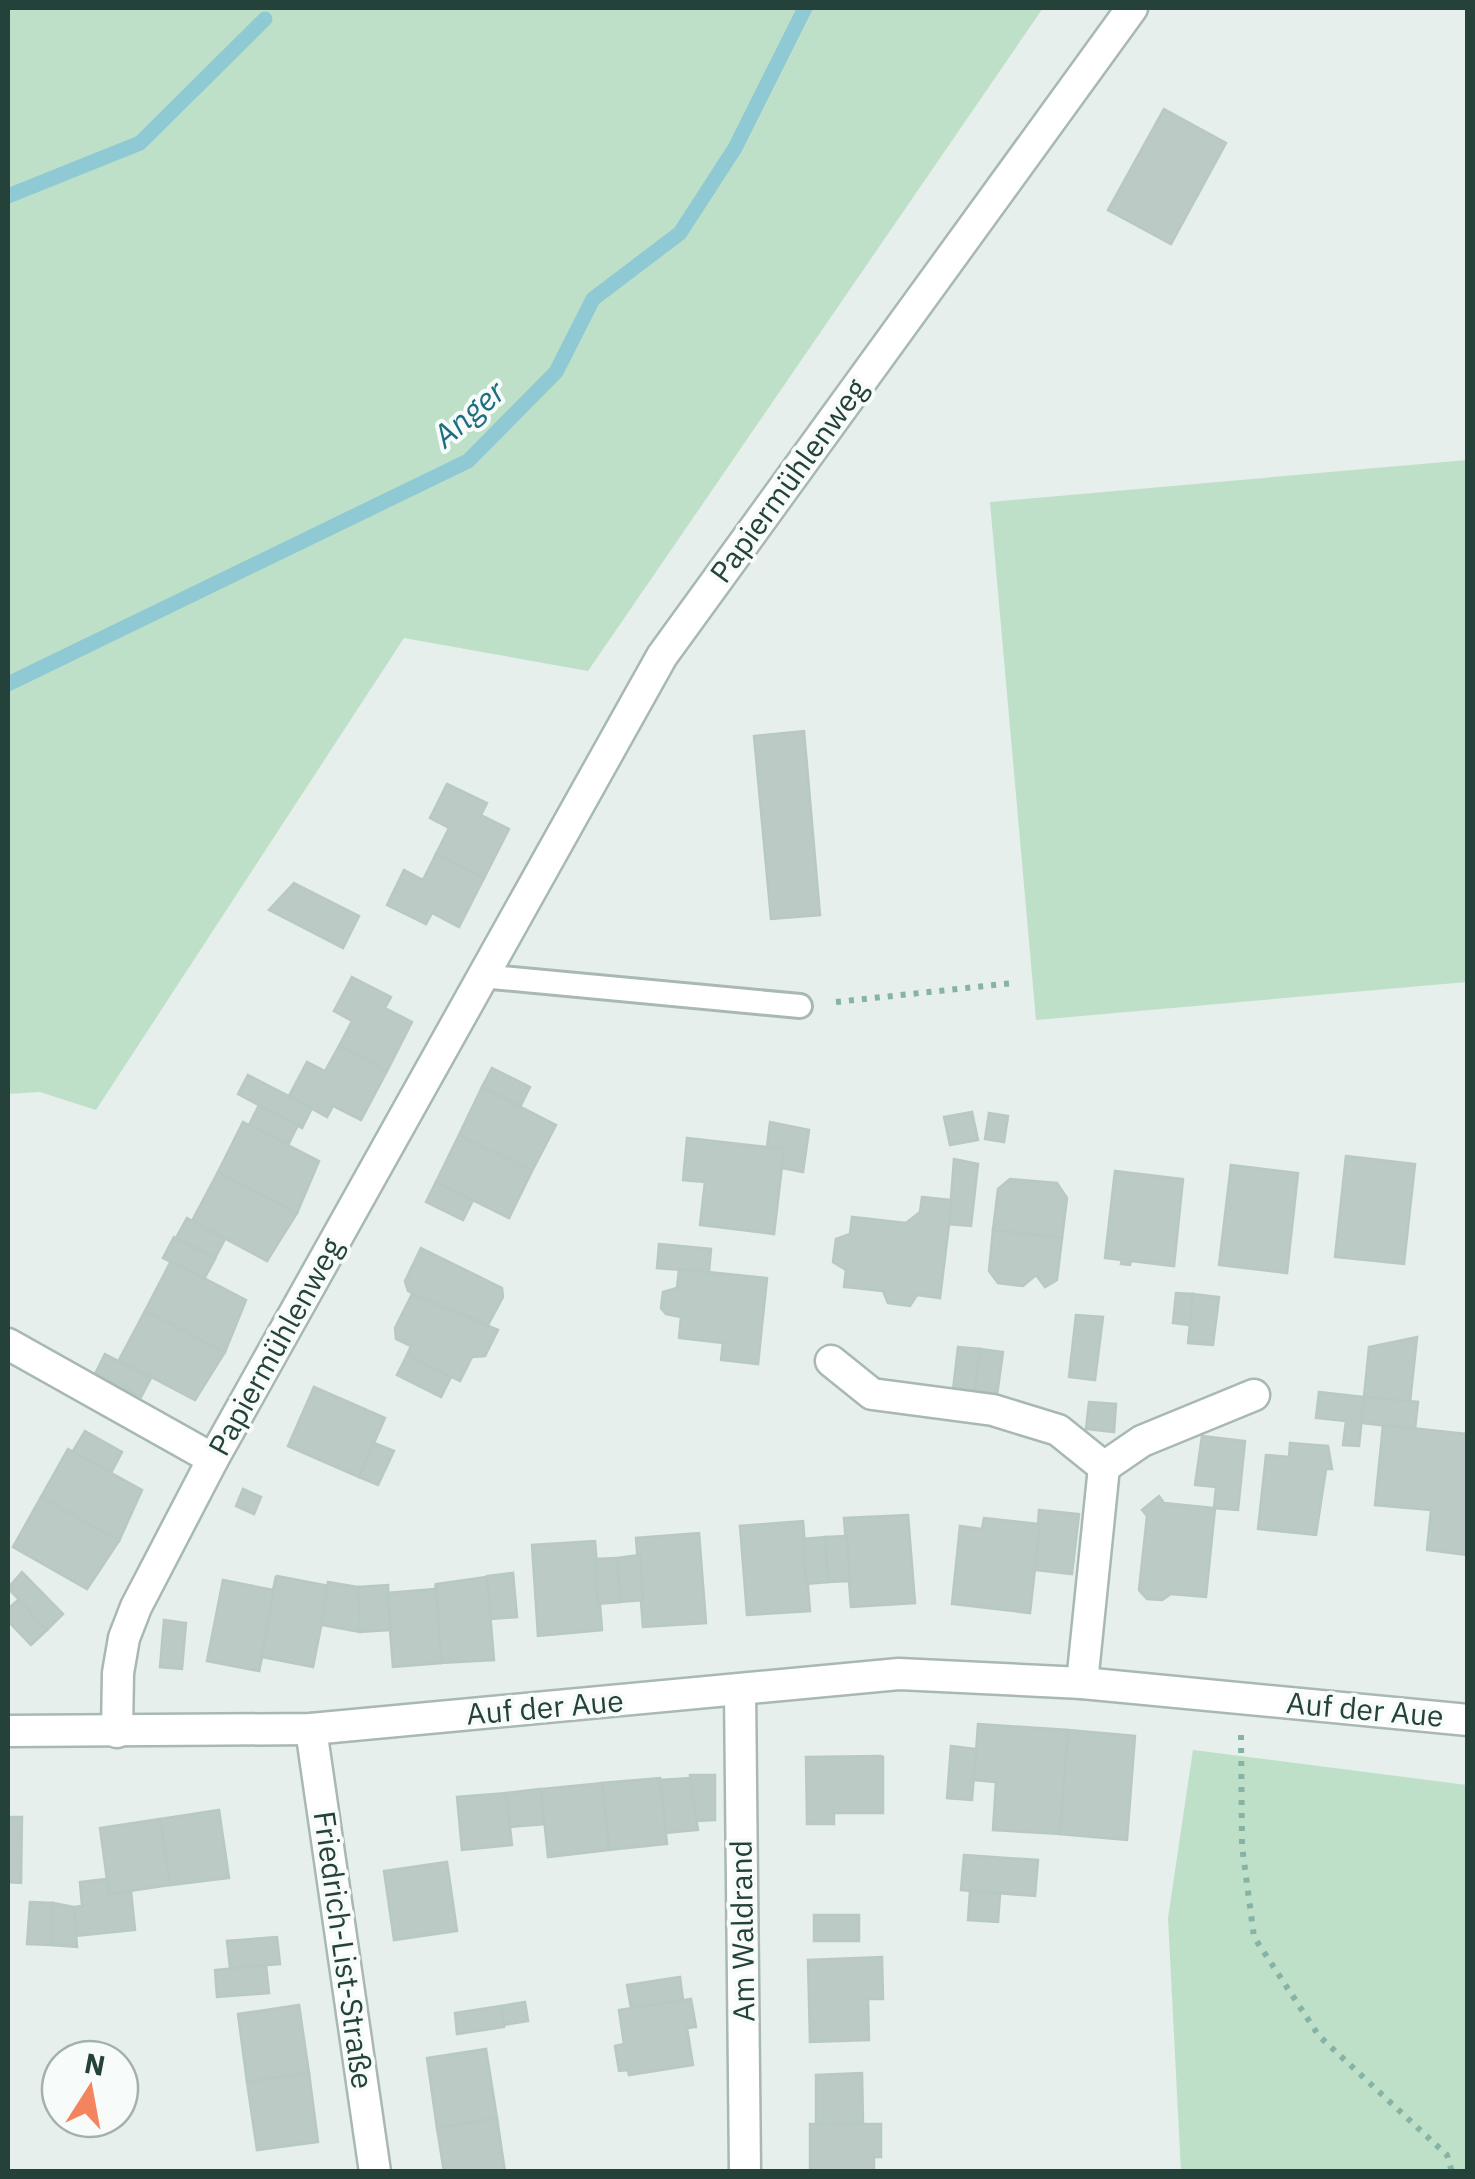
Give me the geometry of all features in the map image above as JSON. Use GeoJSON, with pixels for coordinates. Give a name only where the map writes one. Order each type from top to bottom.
{"type":"FeatureCollection","features":[{"type":"Feature","properties":{"kind":"street","name":"Papiermühlenweg"},"geometry":{"type":"LineString","coordinates":[[117,1732],[124,1638],[213,1459],[662,656],[1132,8]]}},
{"type":"Feature","properties":{"kind":"street"},"geometry":{"type":"LineString","coordinates":[[8,1344],[213,1459]]}},
{"type":"Feature","properties":{"kind":"street"},"geometry":{"type":"LineString","coordinates":[[831,1361],[872,1394],[993,1410],[1058,1430],[1104,1467]]}},
{"type":"Feature","properties":{"kind":"street"},"geometry":{"type":"LineString","coordinates":[[1082,1683],[1104,1467],[1142,1441],[1254,1395]]}},
{"type":"Feature","properties":{"kind":"street","name":"Auf der Aue"},"geometry":{"type":"LineString","coordinates":[[8,1731],[311,1728],[899,1674],[1082,1683],[1468,1720]]}},
{"type":"Feature","properties":{"kind":"street","name":"Am Waldrand"},"geometry":{"type":"LineString","coordinates":[[740,1690],[746,2172]]}},
{"type":"Feature","properties":{"kind":"street","name":"Friedrich-List-Straße"},"geometry":{"type":"LineString","coordinates":[[311,1728],[375,2172]]}},
{"type":"Feature","properties":{"kind":"lane"},"geometry":{"type":"LineString","coordinates":[[481,976],[800,1006]]}},
{"type":"Feature","properties":{"kind":"path"},"geometry":{"type":"LineString","coordinates":[[800,1006],[1013,984]]}},
{"type":"Feature","properties":{"kind":"path"},"geometry":{"type":"LineString","coordinates":[[1241,1699],[1242,1846],[1254,1937],[1319,2036],[1447,2155],[1452,2172]]}},
{"type":"Feature","properties":{"kind":"green space"},"geometry":{"type":"Polygon","coordinates":[[[8,8],[1043,8],[588,671],[404,638],[96,1110],[40,1092],[8,1094],[8,8]]]}},
{"type":"Feature","properties":{"kind":"green space"},"geometry":{"type":"Polygon","coordinates":[[[1467,460],[1467,982],[1036,1020],[990,502],[1467,460]]]}},
{"type":"Feature","properties":{"kind":"green space"},"geometry":{"type":"Polygon","coordinates":[[[1193,1750],[1467,1785],[1467,2171],[1181,2171],[1168,1918],[1193,1750]]]}},
{"type":"Feature","properties":{"kind":"building"},"geometry":{"type":"Polygon","coordinates":[[[1164,109],[1226,143],[1171,244],[1108,210],[1164,109]]]}},
{"type":"Feature","properties":{"kind":"building"},"geometry":{"type":"Polygon","coordinates":[[[804,731],[820,915],[771,919],[754,736],[804,731]]]}},
{"type":"Feature","properties":{"kind":"building"},"geometry":{"type":"Polygon","coordinates":[[[447,784],[487,803],[481,815],[509,829],[484,878],[436,854],[449,828],[430,818],[447,784]]]}},
{"type":"Feature","properties":{"kind":"building"},"geometry":{"type":"Polygon","coordinates":[[[436,854],[484,878],[459,927],[432,913],[426,924],[387,905],[404,870],[423,880],[436,854]]]}},
{"type":"Feature","properties":{"kind":"building"},"geometry":{"type":"Polygon","coordinates":[[[294,883],[359,916],[343,948],[269,910],[294,883]]]}},
{"type":"Feature","properties":{"kind":"building"},"geometry":{"type":"Polygon","coordinates":[[[352,977],[391,997],[385,1008],[412,1022],[387,1071],[339,1046],[352,1021],[334,1011],[352,977]]]}},
{"type":"Feature","properties":{"kind":"building"},"geometry":{"type":"Polygon","coordinates":[[[339,1046],[387,1071],[361,1120],[333,1106],[327,1117],[289,1096],[307,1062],[325,1071],[339,1046]]]}},
{"type":"Feature","properties":{"kind":"building"},"geometry":{"type":"Polygon","coordinates":[[[492,1068],[530,1087],[520,1107],[482,1087],[492,1068]]]}},
{"type":"Feature","properties":{"kind":"building"},"geometry":{"type":"Polygon","coordinates":[[[248,1075],[312,1108],[302,1128],[238,1094],[248,1075]]]}},
{"type":"Feature","properties":{"kind":"building"},"geometry":{"type":"Polygon","coordinates":[[[482,1087],[556,1125],[532,1171],[459,1135],[482,1087]]]}},
{"type":"Feature","properties":{"kind":"building"},"geometry":{"type":"Polygon","coordinates":[[[259,1105],[298,1125],[288,1145],[249,1125],[259,1105]]]}},
{"type":"Feature","properties":{"kind":"building"},"geometry":{"type":"Polygon","coordinates":[[[972,1112],[978,1140],[950,1145],[944,1117],[972,1112]]]}},
{"type":"Feature","properties":{"kind":"building"},"geometry":{"type":"Polygon","coordinates":[[[989,1113],[1008,1116],[1004,1142],[985,1139],[989,1113]]]}},
{"type":"Feature","properties":{"kind":"building"},"geometry":{"type":"Polygon","coordinates":[[[243,1122],[319,1161],[297,1213],[218,1172],[243,1122]]]}},
{"type":"Feature","properties":{"kind":"building"},"geometry":{"type":"Polygon","coordinates":[[[770,1122],[809,1130],[803,1172],[782,1168],[784,1149],[767,1147],[770,1122]]]}},
{"type":"Feature","properties":{"kind":"building"},"geometry":{"type":"Polygon","coordinates":[[[459,1135],[532,1171],[509,1218],[436,1182],[459,1135]]]}},
{"type":"Feature","properties":{"kind":"building"},"geometry":{"type":"Polygon","coordinates":[[[687,1138],[784,1149],[774,1234],[700,1225],[705,1182],[683,1180],[687,1138]]]}},
{"type":"Feature","properties":{"kind":"building"},"geometry":{"type":"Polygon","coordinates":[[[1346,1156],[1415,1164],[1404,1264],[1335,1257],[1346,1156]]]}},
{"type":"Feature","properties":{"kind":"building"},"geometry":{"type":"Polygon","coordinates":[[[954,1159],[978,1164],[971,1226],[949,1224],[954,1159]]]}},
{"type":"Feature","properties":{"kind":"building"},"geometry":{"type":"Polygon","coordinates":[[[1231,1165],[1298,1173],[1287,1273],[1219,1265],[1231,1165]]]}},
{"type":"Feature","properties":{"kind":"building"},"geometry":{"type":"Polygon","coordinates":[[[1115,1171],[1183,1179],[1174,1266],[1131,1261],[1130,1265],[1121,1264],[1122,1260],[1105,1258],[1115,1171]]]}},
{"type":"Feature","properties":{"kind":"building"},"geometry":{"type":"Polygon","coordinates":[[[218,1172],[297,1213],[267,1261],[192,1221],[218,1172]]]}},
{"type":"Feature","properties":{"kind":"building"},"geometry":{"type":"Polygon","coordinates":[[[1010,1179],[1057,1183],[1067,1198],[1062,1238],[993,1230],[998,1189],[1010,1179]]]}},
{"type":"Feature","properties":{"kind":"building"},"geometry":{"type":"Polygon","coordinates":[[[436,1182],[473,1200],[463,1220],[426,1202],[436,1182]]]}},
{"type":"Feature","properties":{"kind":"building"},"geometry":{"type":"Polygon","coordinates":[[[922,1197],[952,1200],[940,1298],[917,1295],[910,1306],[888,1303],[883,1291],[844,1287],[846,1270],[833,1262],[836,1239],[850,1234],[852,1217],[906,1223],[920,1212],[922,1197]]]}},
{"type":"Feature","properties":{"kind":"building"},"geometry":{"type":"Polygon","coordinates":[[[187,1218],[225,1239],[215,1258],[176,1238],[187,1218]]]}},
{"type":"Feature","properties":{"kind":"building"},"geometry":{"type":"Polygon","coordinates":[[[993,1230],[1062,1238],[1057,1280],[1045,1287],[1036,1275],[1023,1286],[998,1283],[989,1271],[993,1230]]]}},
{"type":"Feature","properties":{"kind":"building"},"geometry":{"type":"Polygon","coordinates":[[[174,1237],[215,1259],[204,1279],[163,1258],[174,1237]]]}},
{"type":"Feature","properties":{"kind":"building"},"geometry":{"type":"Polygon","coordinates":[[[659,1244],[711,1249],[709,1272],[657,1268],[659,1244]]]}},
{"type":"Feature","properties":{"kind":"building"},"geometry":{"type":"Polygon","coordinates":[[[421,1248],[502,1288],[503,1297],[488,1325],[458,1312],[456,1316],[408,1291],[405,1281],[421,1248]]]}},
{"type":"Feature","properties":{"kind":"building"},"geometry":{"type":"Polygon","coordinates":[[[171,1261],[246,1300],[225,1352],[145,1311],[171,1261]]]}},
{"type":"Feature","properties":{"kind":"building"},"geometry":{"type":"Polygon","coordinates":[[[679,1269],[767,1278],[758,1364],[721,1360],[723,1343],[679,1338],[681,1317],[666,1314],[661,1308],[663,1292],[677,1288],[679,1269]]]}},
{"type":"Feature","properties":{"kind":"building"},"geometry":{"type":"Polygon","coordinates":[[[1176,1293],[1193,1294],[1190,1325],[1173,1323],[1176,1293]]]}},
{"type":"Feature","properties":{"kind":"building"},"geometry":{"type":"Polygon","coordinates":[[[412,1294],[498,1330],[485,1356],[472,1357],[460,1381],[407,1355],[411,1346],[396,1339],[395,1328],[412,1294]]]}},
{"type":"Feature","properties":{"kind":"building"},"geometry":{"type":"Polygon","coordinates":[[[1193,1294],[1219,1297],[1213,1345],[1188,1343],[1193,1294]]]}},
{"type":"Feature","properties":{"kind":"building"},"geometry":{"type":"Polygon","coordinates":[[[145,1311],[225,1352],[195,1400],[119,1360],[145,1311]]]}},
{"type":"Feature","properties":{"kind":"building"},"geometry":{"type":"Polygon","coordinates":[[[1076,1315],[1103,1317],[1095,1380],[1069,1377],[1076,1315]]]}},
{"type":"Feature","properties":{"kind":"building"},"geometry":{"type":"Polygon","coordinates":[[[1417,1337],[1410,1402],[1364,1397],[1369,1347],[1417,1337]]]}},
{"type":"Feature","properties":{"kind":"building"},"geometry":{"type":"Polygon","coordinates":[[[958,1347],[980,1349],[975,1392],[953,1390],[958,1347]]]}},
{"type":"Feature","properties":{"kind":"building"},"geometry":{"type":"Polygon","coordinates":[[[980,1349],[1003,1352],[997,1395],[975,1392],[980,1349]]]}},
{"type":"Feature","properties":{"kind":"building"},"geometry":{"type":"Polygon","coordinates":[[[105,1354],[151,1378],[141,1397],[95,1374],[105,1354]]]}},
{"type":"Feature","properties":{"kind":"building"},"geometry":{"type":"Polygon","coordinates":[[[407,1355],[451,1377],[441,1397],[397,1375],[407,1355]]]}},
{"type":"Feature","properties":{"kind":"building"},"geometry":{"type":"Polygon","coordinates":[[[314,1387],[385,1418],[359,1477],[288,1446],[314,1387]]]}},
{"type":"Feature","properties":{"kind":"building"},"geometry":{"type":"Polygon","coordinates":[[[1319,1392],[1364,1397],[1359,1446],[1343,1445],[1346,1421],[1316,1418],[1319,1392]]]}},
{"type":"Feature","properties":{"kind":"building"},"geometry":{"type":"Polygon","coordinates":[[[1364,1397],[1418,1402],[1415,1429],[1361,1423],[1364,1397]]]}},
{"type":"Feature","properties":{"kind":"building"},"geometry":{"type":"Polygon","coordinates":[[[1089,1402],[1116,1404],[1114,1432],[1086,1429],[1089,1402]]]}},
{"type":"Feature","properties":{"kind":"building"},"geometry":{"type":"Polygon","coordinates":[[[1383,1425],[1468,1434],[1468,1555],[1427,1550],[1431,1510],[1375,1505],[1383,1425]]]}},
{"type":"Feature","properties":{"kind":"building"},"geometry":{"type":"Polygon","coordinates":[[[85,1431],[122,1452],[111,1473],[73,1451],[85,1431]]]}},
{"type":"Feature","properties":{"kind":"building"},"geometry":{"type":"Polygon","coordinates":[[[1202,1436],[1245,1441],[1238,1510],[1214,1508],[1216,1487],[1195,1485],[1202,1436]]]}},
{"type":"Feature","properties":{"kind":"building"},"geometry":{"type":"Polygon","coordinates":[[[374,1443],[394,1451],[378,1485],[359,1477],[374,1443]]]}},
{"type":"Feature","properties":{"kind":"building"},"geometry":{"type":"Polygon","coordinates":[[[1290,1443],[1328,1446],[1332,1469],[1326,1469],[1316,1535],[1258,1529],[1266,1455],[1289,1457],[1290,1443]]]}},
{"type":"Feature","properties":{"kind":"building"},"geometry":{"type":"Polygon","coordinates":[[[68,1449],[142,1490],[119,1541],[41,1497],[68,1449]]]}},
{"type":"Feature","properties":{"kind":"building"},"geometry":{"type":"Polygon","coordinates":[[[243,1489],[261,1497],[254,1514],[236,1506],[243,1489]]]}},
{"type":"Feature","properties":{"kind":"building"},"geometry":{"type":"Polygon","coordinates":[[[1159,1496],[1164,1503],[1215,1508],[1206,1597],[1171,1594],[1162,1600],[1147,1599],[1139,1590],[1147,1516],[1142,1510],[1159,1496]]]}},
{"type":"Feature","properties":{"kind":"building"},"geometry":{"type":"Polygon","coordinates":[[[41,1497],[119,1541],[87,1589],[13,1547],[41,1497]]]}},
{"type":"Feature","properties":{"kind":"building"},"geometry":{"type":"Polygon","coordinates":[[[1039,1510],[1079,1514],[1072,1574],[1035,1570],[1039,1510]]]}},
{"type":"Feature","properties":{"kind":"building"},"geometry":{"type":"Polygon","coordinates":[[[908,1515],[915,1603],[851,1607],[844,1518],[908,1515]]]}},
{"type":"Feature","properties":{"kind":"building"},"geometry":{"type":"Polygon","coordinates":[[[984,1518],[1040,1524],[1030,1613],[952,1604],[960,1526],[982,1529],[984,1518]]]}},
{"type":"Feature","properties":{"kind":"building"},"geometry":{"type":"Polygon","coordinates":[[[803,1521],[810,1611],[747,1615],[740,1526],[803,1521]]]}},
{"type":"Feature","properties":{"kind":"building"},"geometry":{"type":"Polygon","coordinates":[[[699,1533],[706,1623],[643,1627],[636,1538],[699,1533]]]}},
{"type":"Feature","properties":{"kind":"building"},"geometry":{"type":"Polygon","coordinates":[[[847,1536],[850,1581],[828,1582],[825,1537],[847,1536]]]}},
{"type":"Feature","properties":{"kind":"building"},"geometry":{"type":"Polygon","coordinates":[[[825,1537],[828,1582],[806,1584],[803,1539],[825,1537]]]}},
{"type":"Feature","properties":{"kind":"building"},"geometry":{"type":"Polygon","coordinates":[[[595,1541],[602,1630],[538,1636],[532,1545],[595,1541]]]}},
{"type":"Feature","properties":{"kind":"building"},"geometry":{"type":"Polygon","coordinates":[[[640,1555],[643,1600],[620,1602],[617,1558],[640,1555]]]}},
{"type":"Feature","properties":{"kind":"building"},"geometry":{"type":"Polygon","coordinates":[[[617,1558],[620,1602],[598,1604],[595,1559],[617,1558]]]}},
{"type":"Feature","properties":{"kind":"building"},"geometry":{"type":"Polygon","coordinates":[[[22,1572],[63,1614],[47,1630],[8,1588],[22,1572]]]}},
{"type":"Feature","properties":{"kind":"building"},"geometry":{"type":"Polygon","coordinates":[[[513,1573],[517,1617],[491,1619],[487,1576],[513,1573]]]}},
{"type":"Feature","properties":{"kind":"building"},"geometry":{"type":"Polygon","coordinates":[[[276,1576],[259,1671],[207,1661],[223,1580],[273,1590],[276,1576]]]}},
{"type":"Feature","properties":{"kind":"building"},"geometry":{"type":"Polygon","coordinates":[[[277,1576],[329,1586],[313,1667],[262,1657],[259,1671],[277,1576]]]}},
{"type":"Feature","properties":{"kind":"building"},"geometry":{"type":"Polygon","coordinates":[[[487,1577],[494,1660],[441,1663],[436,1584],[487,1577]]]}},
{"type":"Feature","properties":{"kind":"building"},"geometry":{"type":"Polygon","coordinates":[[[328,1582],[358,1587],[360,1632],[322,1625],[328,1582]]]}},
{"type":"Feature","properties":{"kind":"building"},"geometry":{"type":"Polygon","coordinates":[[[436,1584],[441,1663],[393,1667],[387,1593],[435,1589],[436,1584]]]}},
{"type":"Feature","properties":{"kind":"building"},"geometry":{"type":"Polygon","coordinates":[[[388,1585],[390,1630],[360,1632],[358,1587],[388,1585]]]}},
{"type":"Feature","properties":{"kind":"building"},"geometry":{"type":"Polygon","coordinates":[[[18,1600],[47,1630],[31,1645],[8,1621],[8,1609],[18,1600]]]}},
{"type":"Feature","properties":{"kind":"building"},"geometry":{"type":"Polygon","coordinates":[[[164,1620],[186,1623],[182,1669],[160,1667],[164,1620]]]}},
{"type":"Feature","properties":{"kind":"building"},"geometry":{"type":"Polygon","coordinates":[[[978,1724],[1068,1730],[1060,1834],[993,1830],[996,1782],[974,1780],[978,1724]]]}},
{"type":"Feature","properties":{"kind":"building"},"geometry":{"type":"Polygon","coordinates":[[[1068,1730],[1135,1736],[1127,1840],[1060,1834],[1068,1730]]]}},
{"type":"Feature","properties":{"kind":"building"},"geometry":{"type":"Polygon","coordinates":[[[951,1746],[976,1749],[972,1800],[947,1798],[951,1746]]]}},
{"type":"Feature","properties":{"kind":"building"},"geometry":{"type":"Polygon","coordinates":[[[881,1756],[883,1813],[834,1813],[834,1824],[807,1824],[806,1757],[881,1756]]]}},
{"type":"Feature","properties":{"kind":"building"},"geometry":{"type":"Polygon","coordinates":[[[690,1775],[715,1775],[715,1820],[695,1821],[690,1775]]]}},
{"type":"Feature","properties":{"kind":"building"},"geometry":{"type":"Polygon","coordinates":[[[660,1778],[667,1844],[609,1850],[602,1783],[660,1778]]]}},
{"type":"Feature","properties":{"kind":"building"},"geometry":{"type":"Polygon","coordinates":[[[690,1778],[698,1830],[666,1833],[661,1780],[690,1778]]]}},
{"type":"Feature","properties":{"kind":"building"},"geometry":{"type":"Polygon","coordinates":[[[602,1783],[609,1850],[548,1857],[541,1789],[602,1783]]]}},
{"type":"Feature","properties":{"kind":"building"},"geometry":{"type":"Polygon","coordinates":[[[541,1789],[544,1824],[510,1827],[506,1793],[541,1789]]]}},
{"type":"Feature","properties":{"kind":"building"},"geometry":{"type":"Polygon","coordinates":[[[506,1793],[512,1845],[462,1850],[457,1797],[506,1793]]]}},
{"type":"Feature","properties":{"kind":"building"},"geometry":{"type":"Polygon","coordinates":[[[219,1810],[229,1878],[170,1885],[160,1819],[219,1810]]]}},
{"type":"Feature","properties":{"kind":"building"},"geometry":{"type":"Polygon","coordinates":[[[8,1817],[22,1817],[21,1883],[8,1882],[8,1817]]]}},
{"type":"Feature","properties":{"kind":"building"},"geometry":{"type":"Polygon","coordinates":[[[160,1819],[170,1885],[109,1894],[100,1828],[160,1819]]]}},
{"type":"Feature","properties":{"kind":"building"},"geometry":{"type":"Polygon","coordinates":[[[964,1855],[1038,1860],[1035,1896],[961,1890],[964,1855]]]}},
{"type":"Feature","properties":{"kind":"building"},"geometry":{"type":"Polygon","coordinates":[[[447,1862],[457,1931],[394,1940],[384,1871],[447,1862]]]}},
{"type":"Feature","properties":{"kind":"building"},"geometry":{"type":"Polygon","coordinates":[[[107,1879],[109,1894],[131,1891],[135,1930],[76,1936],[74,1907],[82,1906],[80,1882],[107,1879]]]}},
{"type":"Feature","properties":{"kind":"building"},"geometry":{"type":"Polygon","coordinates":[[[970,1891],[1000,1894],[998,1922],[968,1920],[970,1891]]]}},
{"type":"Feature","properties":{"kind":"building"},"geometry":{"type":"Polygon","coordinates":[[[30,1902],[53,1903],[52,1945],[27,1944],[30,1902]]]}},
{"type":"Feature","properties":{"kind":"building"},"geometry":{"type":"Polygon","coordinates":[[[53,1903],[74,1907],[77,1947],[52,1945],[53,1903]]]}},
{"type":"Feature","properties":{"kind":"building"},"geometry":{"type":"Polygon","coordinates":[[[814,1915],[859,1915],[859,1941],[814,1941],[814,1915]]]}},
{"type":"Feature","properties":{"kind":"building"},"geometry":{"type":"Polygon","coordinates":[[[277,1937],[280,1964],[230,1968],[227,1941],[277,1937]]]}},
{"type":"Feature","properties":{"kind":"building"},"geometry":{"type":"Polygon","coordinates":[[[882,1957],[883,1999],[868,1999],[869,2040],[810,2042],[808,1960],[882,1957]]]}},
{"type":"Feature","properties":{"kind":"building"},"geometry":{"type":"Polygon","coordinates":[[[266,1965],[269,1993],[217,1997],[215,1970],[266,1965]]]}},
{"type":"Feature","properties":{"kind":"building"},"geometry":{"type":"Polygon","coordinates":[[[680,1977],[683,2000],[631,2008],[627,1985],[680,1977]]]}},
{"type":"Feature","properties":{"kind":"building"},"geometry":{"type":"Polygon","coordinates":[[[691,1999],[696,2027],[687,2028],[693,2065],[629,2075],[628,2070],[619,2071],[615,2046],[624,2044],[619,2010],[691,1999]]]}},
{"type":"Feature","properties":{"kind":"building"},"geometry":{"type":"Polygon","coordinates":[[[525,2002],[528,2021],[504,2025],[501,2006],[525,2002]]]}},
{"type":"Feature","properties":{"kind":"building"},"geometry":{"type":"Polygon","coordinates":[[[299,2005],[309,2073],[247,2082],[238,2014],[299,2005]]]}},
{"type":"Feature","properties":{"kind":"building"},"geometry":{"type":"Polygon","coordinates":[[[501,2006],[504,2027],[457,2034],[455,2013],[501,2006]]]}},
{"type":"Feature","properties":{"kind":"building"},"geometry":{"type":"Polygon","coordinates":[[[486,2049],[497,2118],[437,2128],[427,2058],[486,2049]]]}},
{"type":"Feature","properties":{"kind":"building"},"geometry":{"type":"Polygon","coordinates":[[[309,2073],[318,2142],[257,2150],[247,2082],[309,2073]]]}},
{"type":"Feature","properties":{"kind":"building"},"geometry":{"type":"Polygon","coordinates":[[[862,2073],[863,2123],[816,2125],[816,2075],[862,2073]]]}},
{"type":"Feature","properties":{"kind":"building"},"geometry":{"type":"Polygon","coordinates":[[[497,2118],[505,2172],[444,2172],[437,2128],[497,2118]]]}},
{"type":"Feature","properties":{"kind":"building"},"geometry":{"type":"Polygon","coordinates":[[[810,2124],[881,2124],[881,2157],[874,2157],[874,2172],[810,2172],[810,2124]]]}},
{"type":"Feature","properties":{"kind":"waterway","name":"Anger"},"geometry":{"type":"LineString","coordinates":[[8,684],[468,461],[556,372],[593,299],[680,233],[735,148],[805,8]]}},
{"type":"Feature","properties":{"kind":"waterway","name":"Anger"},"geometry":{"type":"LineString","coordinates":[[8,196],[140,143],[265,19]]}}]}
